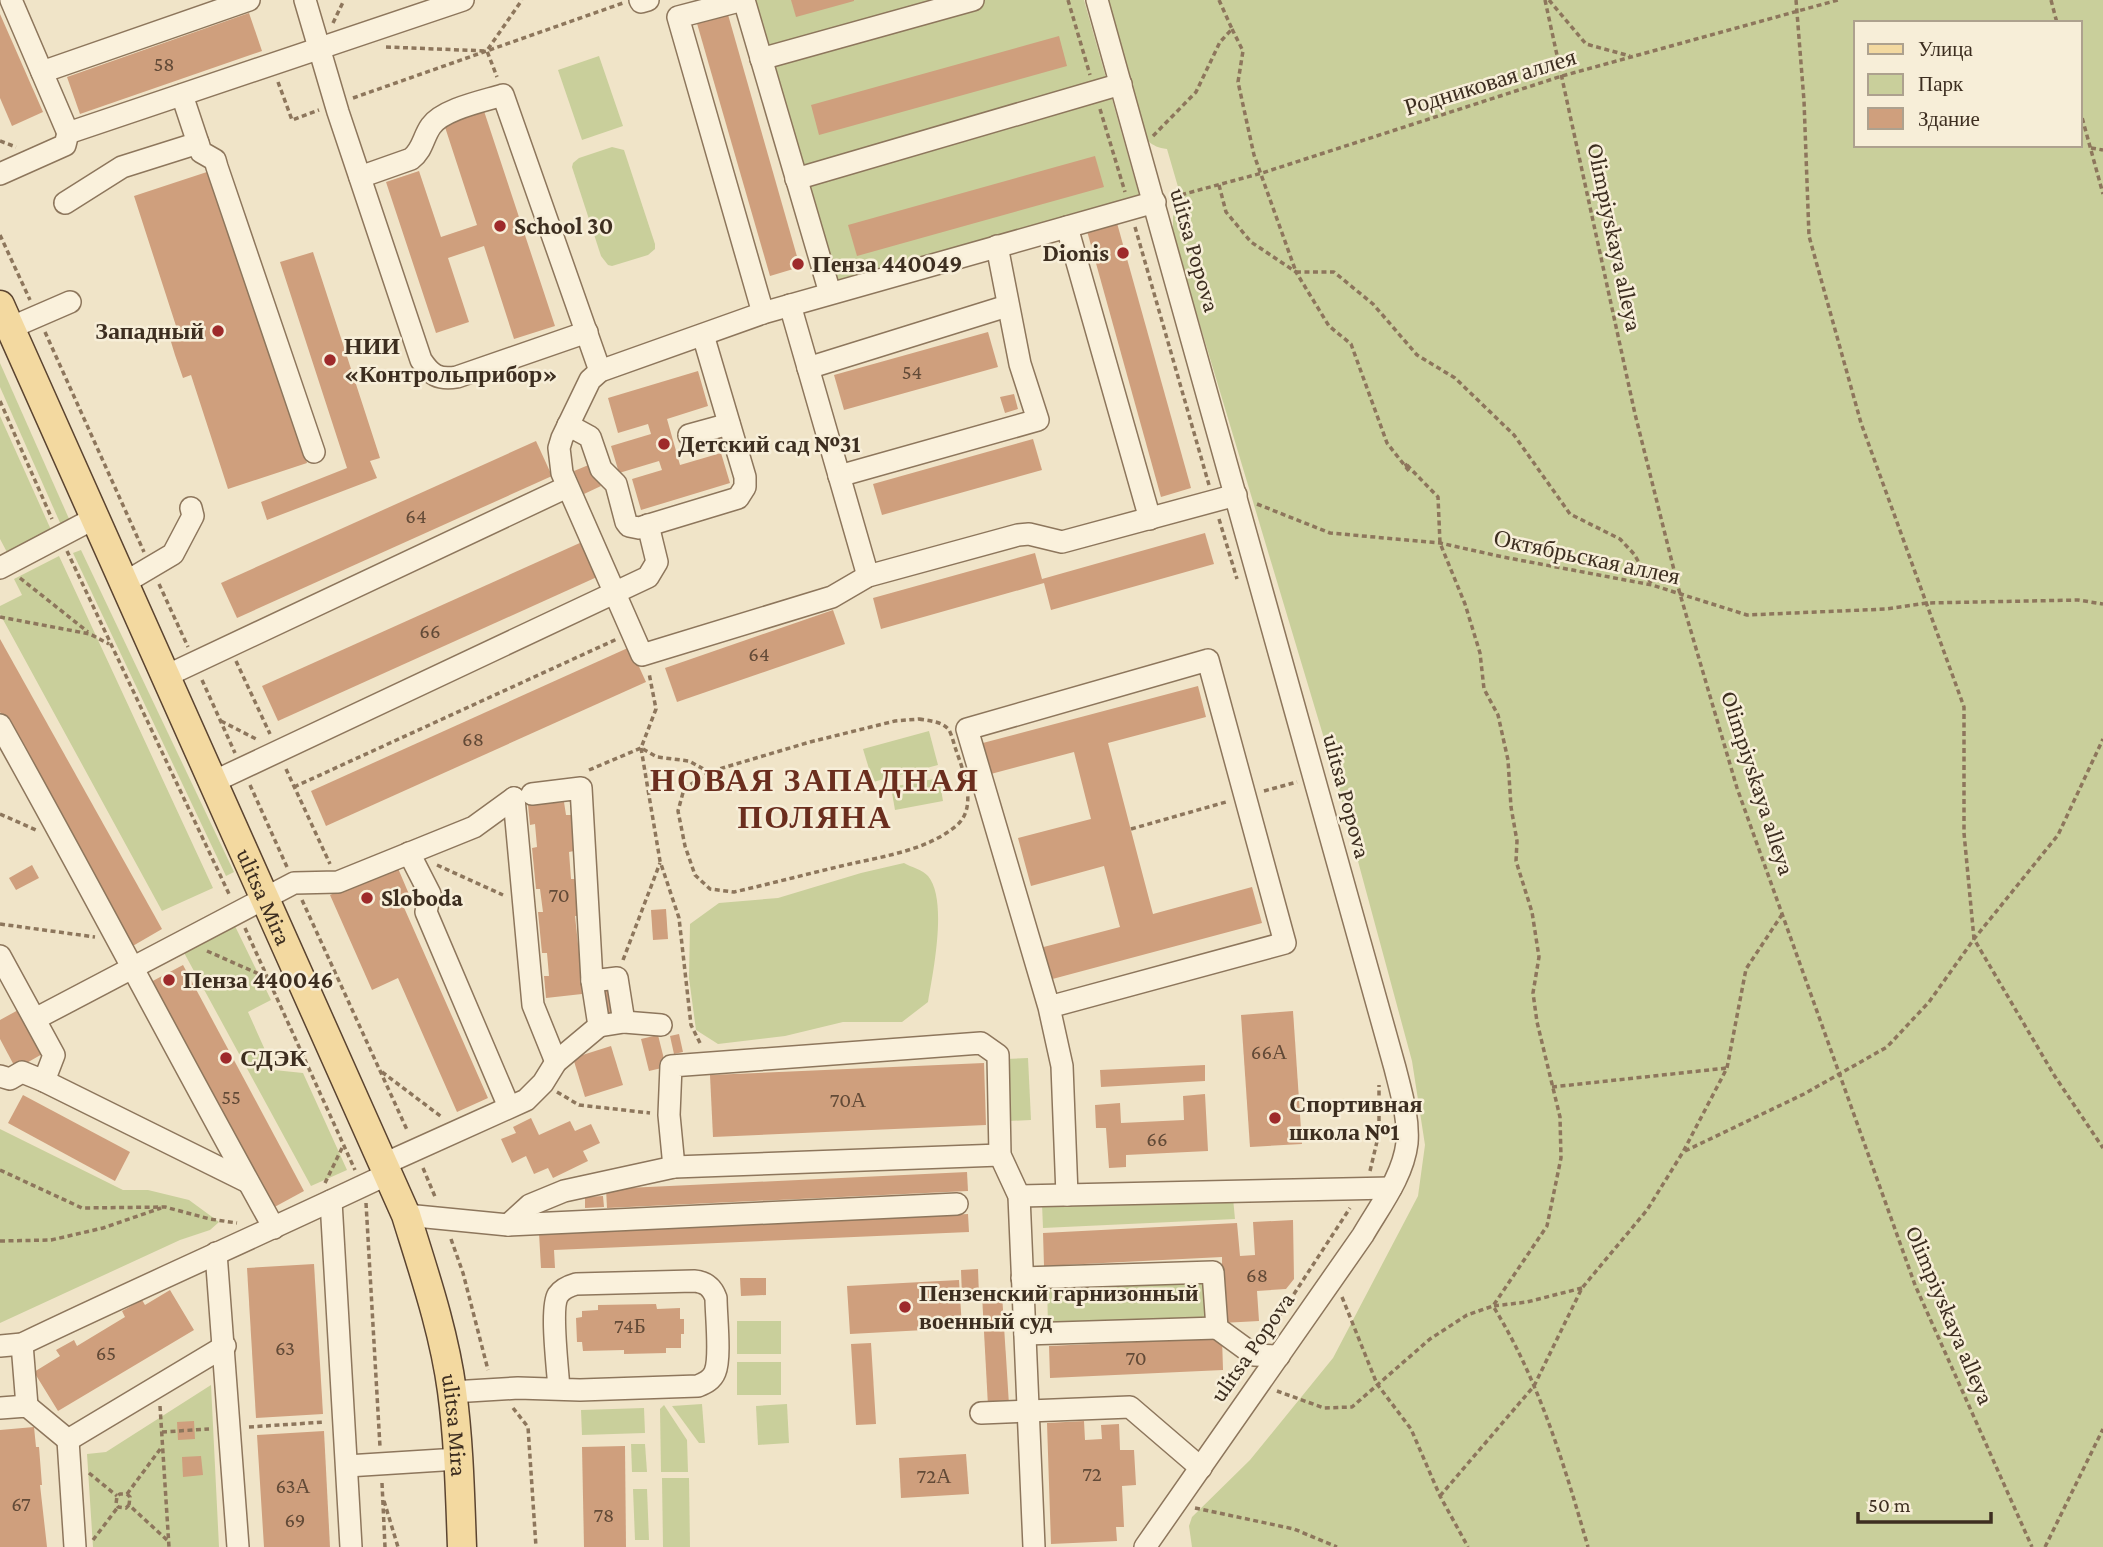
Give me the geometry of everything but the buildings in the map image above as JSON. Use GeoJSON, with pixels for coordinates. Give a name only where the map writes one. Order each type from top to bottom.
{"type":"FeatureCollection","features":[{"type":"Feature","properties":{"kind":"main road","name":"ulitsa Mira"},"geometry":{"type":"LineString","coordinates":[[5,317],[406,1215],[442,1334],[452,1392],[462,1547]]}},
{"type":"Feature","properties":{"kind":"street"},"geometry":{"type":"LineString","coordinates":[[0,174],[65,145],[68,133],[11,0]]}},
{"type":"Feature","properties":{"kind":"street"},"geometry":{"type":"LineString","coordinates":[[42,72],[249,0]]}},
{"type":"Feature","properties":{"kind":"street"},"geometry":{"type":"LineString","coordinates":[[305,0],[360,177],[421,360],[428,370],[436,377],[446,379],[587,332]]}},
{"type":"Feature","properties":{"kind":"street"},"geometry":{"type":"LineString","coordinates":[[68,133],[319,48],[400,10],[463,0]]}},
{"type":"Feature","properties":{"kind":"street"},"geometry":{"type":"LineString","coordinates":[[763,313],[678,17],[743,0],[830,293]]}},
{"type":"Feature","properties":{"kind":"street"},"geometry":{"type":"LineString","coordinates":[[761,59],[973,0]]}},
{"type":"Feature","properties":{"kind":"street","name":"ulitsa Popova"},"geometry":{"type":"LineString","coordinates":[[1097,0],[1403,1104],[1407,1141],[1404,1157],[1391,1188],[1363,1236],[1145,1547]]}},
{"type":"Feature","properties":{"kind":"street"},"geometry":{"type":"LineString","coordinates":[[796,179],[1121,83]]}},
{"type":"Feature","properties":{"kind":"street"},"geometry":{"type":"LineString","coordinates":[[182,94],[201,152],[215,160],[314,452]]}},
{"type":"Feature","properties":{"kind":"street"},"geometry":{"type":"LineString","coordinates":[[360,177],[417,155],[429,130],[439,117],[503,95],[600,371]]}},
{"type":"Feature","properties":{"kind":"street"},"geometry":{"type":"LineString","coordinates":[[65,203],[122,167],[198,143]]}},
{"type":"Feature","properties":{"kind":"street"},"geometry":{"type":"LineString","coordinates":[[1154,202],[763,313],[600,371],[590,380],[568,425],[559,448],[559,460],[567,487],[642,654],[832,597],[868,576],[1018,535],[1029,534],[1062,542],[1236,495]]}},
{"type":"Feature","properties":{"kind":"street"},"geometry":{"type":"LineString","coordinates":[[1066,227],[1150,519]]}},
{"type":"Feature","properties":{"kind":"street"},"geometry":{"type":"LineString","coordinates":[[839,476],[1038,420],[1020,363],[997,246]]}},
{"type":"Feature","properties":{"kind":"street"},"geometry":{"type":"LineString","coordinates":[[5,317],[37,316],[70,302]]}},
{"type":"Feature","properties":{"kind":"street"},"geometry":{"type":"LineString","coordinates":[[790,305],[868,576]]}},
{"type":"Feature","properties":{"kind":"street"},"geometry":{"type":"LineString","coordinates":[[808,368],[1007,306]]}},
{"type":"Feature","properties":{"kind":"street"},"geometry":{"type":"LineString","coordinates":[[568,425],[587,434],[594,443],[601,469],[615,484],[629,526],[639,528],[732,501],[743,492],[745,477],[703,335]]}},
{"type":"Feature","properties":{"kind":"street"},"geometry":{"type":"LineString","coordinates":[[689,435],[729,424]]}},
{"type":"Feature","properties":{"kind":"street"},"geometry":{"type":"LineString","coordinates":[[166,676],[567,487]]}},
{"type":"Feature","properties":{"kind":"street"},"geometry":{"type":"LineString","coordinates":[[124,583],[173,554],[193,516],[191,508]]}},
{"type":"Feature","properties":{"kind":"street"},"geometry":{"type":"LineString","coordinates":[[2,567],[95,518]]}},
{"type":"Feature","properties":{"kind":"street"},"geometry":{"type":"LineString","coordinates":[[213,782],[648,577],[657,562],[648,525]]}},
{"type":"Feature","properties":{"kind":"street"},"geometry":{"type":"LineString","coordinates":[[1049,1007],[1285,943],[1208,660],[967,729],[1049,1007],[1062,1066],[1067,1195]]}},
{"type":"Feature","properties":{"kind":"street"},"geometry":{"type":"LineString","coordinates":[[0,725],[68,845],[116,940],[274,1228]]}},
{"type":"Feature","properties":{"kind":"street"},"geometry":{"type":"LineString","coordinates":[[532,794],[581,788],[592,981],[599,1026]]}},
{"type":"Feature","properties":{"kind":"street"},"geometry":{"type":"LineString","coordinates":[[35,1019],[264,897],[295,883],[338,882],[474,827],[514,798],[533,1005],[556,1062]]}},
{"type":"Feature","properties":{"kind":"street"},"geometry":{"type":"LineString","coordinates":[[409,853],[430,894],[426,912],[509,1107]]}},
{"type":"Feature","properties":{"kind":"street"},"geometry":{"type":"LineString","coordinates":[[0,956],[54,1055],[44,1081]]}},
{"type":"Feature","properties":{"kind":"street"},"geometry":{"type":"LineString","coordinates":[[592,981],[617,978],[624,1022]]}},
{"type":"Feature","properties":{"kind":"street"},"geometry":{"type":"LineString","coordinates":[[0,1346],[22,1344],[173,1272],[322,1206],[362,1186],[416,1150],[526,1100],[543,1083],[556,1062],[599,1026],[624,1022],[661,1025]]}},
{"type":"Feature","properties":{"kind":"street"},"geometry":{"type":"LineString","coordinates":[[674,1167],[669,1115],[671,1066],[981,1042],[998,1055],[1000,1154],[1019,1196],[1034,1547]]}},
{"type":"Feature","properties":{"kind":"street"},"geometry":{"type":"LineString","coordinates":[[0,1076],[10,1079],[22,1072],[44,1081],[248,1182]]}},
{"type":"Feature","properties":{"kind":"street"},"geometry":{"type":"LineString","coordinates":[[508,1225],[530,1205],[564,1191],[674,1167],[1000,1154]]}},
{"type":"Feature","properties":{"kind":"street"},"geometry":{"type":"LineString","coordinates":[[1019,1196],[1391,1188]]}},
{"type":"Feature","properties":{"kind":"street"},"geometry":{"type":"LineString","coordinates":[[406,1215],[508,1225],[957,1204]]}},
{"type":"Feature","properties":{"kind":"street"},"geometry":{"type":"LineString","coordinates":[[322,1206],[348,1466],[351,1547]]}},
{"type":"Feature","properties":{"kind":"street"},"geometry":{"type":"LineString","coordinates":[[216,1254],[238,1547]]}},
{"type":"Feature","properties":{"kind":"street"},"geometry":{"type":"LineString","coordinates":[[1022,1278],[1213,1272],[1217,1328]]}},
{"type":"Feature","properties":{"kind":"street"},"geometry":{"type":"LineString","coordinates":[[452,1392],[496,1389],[559,1390],[698,1386],[711,1379],[717,1364],[716,1298],[713,1292],[709,1286],[694,1281],[576,1284],[562,1290],[557,1296],[554,1311],[559,1390]]}},
{"type":"Feature","properties":{"kind":"street"},"geometry":{"type":"LineString","coordinates":[[1025,1334],[1217,1328],[1254,1356],[1279,1356]]}},
{"type":"Feature","properties":{"kind":"street"},"geometry":{"type":"LineString","coordinates":[[22,1344],[27,1406],[68,1448],[75,1547]]}},
{"type":"Feature","properties":{"kind":"street"},"geometry":{"type":"LineString","coordinates":[[68,1448],[159,1385],[225,1346]]}},
{"type":"Feature","properties":{"kind":"street"},"geometry":{"type":"LineString","coordinates":[[0,1408],[27,1406]]}},
{"type":"Feature","properties":{"kind":"street"},"geometry":{"type":"LineString","coordinates":[[981,1413],[1130,1407],[1200,1468]]}},
{"type":"Feature","properties":{"kind":"street"},"geometry":{"type":"LineString","coordinates":[[348,1466],[458,1459]]}},
{"type":"Feature","properties":{"kind":"path"},"geometry":{"type":"LineString","coordinates":[[487,51],[522,0]]}},
{"type":"Feature","properties":{"kind":"path"},"geometry":{"type":"LineString","coordinates":[[1219,0],[1243,51],[1238,82],[1254,155],[1296,272],[1329,326],[1351,344],[1387,443],[1409,471],[1405,463],[1438,497],[1440,543],[1465,604],[1480,653],[1484,689],[1498,715],[1517,841],[1516,861],[1532,912],[1539,957],[1533,993],[1560,1117],[1561,1158],[1547,1226],[1493,1306]]}},
{"type":"Feature","properties":{"kind":"path"},"geometry":{"type":"LineString","coordinates":[[1547,0],[1586,44],[1632,57]]}},
{"type":"Feature","properties":{"kind":"path","name":"Olimpiyskaya alleya"},"geometry":{"type":"LineString","coordinates":[[1547,0],[1635,414],[1680,594],[1737,788],[1915,1285],[2032,1547]]}},
{"type":"Feature","properties":{"kind":"path"},"geometry":{"type":"LineString","coordinates":[[1796,0],[1804,101],[1809,236],[1861,423],[1964,707],[1964,833],[1974,939],[2054,1075],[2103,1148]]}},
{"type":"Feature","properties":{"kind":"path","name":"Родниковая аллея"},"geometry":{"type":"LineString","coordinates":[[1154,202],[1262,173],[1562,76],[1838,0]]}},
{"type":"Feature","properties":{"kind":"path"},"geometry":{"type":"LineString","coordinates":[[2051,0],[2056,21]]}},
{"type":"Feature","properties":{"kind":"path"},"geometry":{"type":"LineString","coordinates":[[272,64],[292,120],[629,1],[643,1]]}},
{"type":"Feature","properties":{"kind":"path"},"geometry":{"type":"LineString","coordinates":[[1140,150],[1196,92],[1220,42],[1232,29]]}},
{"type":"Feature","properties":{"kind":"path"},"geometry":{"type":"LineString","coordinates":[[382,47],[487,51]]}},
{"type":"Feature","properties":{"kind":"path"},"geometry":{"type":"LineString","coordinates":[[487,51],[503,95]]}},
{"type":"Feature","properties":{"kind":"path"},"geometry":{"type":"LineString","coordinates":[[2082,117],[2103,194]]}},
{"type":"Feature","properties":{"kind":"path"},"geometry":{"type":"LineString","coordinates":[[2091,148],[2103,150]]}},
{"type":"Feature","properties":{"kind":"path"},"geometry":{"type":"LineString","coordinates":[[1219,185],[1226,212],[1251,242],[1296,272],[1335,272],[1373,304],[1417,355],[1455,378],[1514,435],[1570,514],[1620,539],[1634,554],[1652,585]]}},
{"type":"Feature","properties":{"kind":"path"},"geometry":{"type":"LineString","coordinates":[[0,235],[380,1070],[444,1218],[463,1273],[484,1362],[496,1389],[528,1427],[536,1547]]}},
{"type":"Feature","properties":{"kind":"path"},"geometry":{"type":"LineString","coordinates":[[1,406],[111,646],[269,978],[362,1186],[367,1203],[385,1547]]}},
{"type":"Feature","properties":{"kind":"path","name":"Октябрьская аллея"},"geometry":{"type":"LineString","coordinates":[[1236,495],[1330,533],[1440,543],[1652,585],[1747,615],[1886,609],[1927,603],[2078,600],[2103,604]]}},
{"type":"Feature","properties":{"kind":"path"},"geometry":{"type":"LineString","coordinates":[[2,567],[90,634],[111,646]]}},
{"type":"Feature","properties":{"kind":"path"},"geometry":{"type":"LineString","coordinates":[[0,617],[90,634]]}},
{"type":"Feature","properties":{"kind":"path"},"geometry":{"type":"LineString","coordinates":[[294,787],[632,632]]}},
{"type":"Feature","properties":{"kind":"path"},"geometry":{"type":"LineString","coordinates":[[642,654],[652,682],[656,709],[641,748],[660,860],[680,918],[691,1025],[698,1042],[716,1062]]}},
{"type":"Feature","properties":{"kind":"path"},"geometry":{"type":"LineString","coordinates":[[641,748],[657,757],[689,761],[709,772],[810,742],[895,721],[929,720],[938,722],[949,731],[964,774],[966,813],[957,825],[939,837],[902,851],[734,892],[723,892],[710,889],[695,875],[685,846],[678,811],[684,789],[709,772]]}},
{"type":"Feature","properties":{"kind":"path"},"geometry":{"type":"LineString","coordinates":[[221,721],[278,751]]}},
{"type":"Feature","properties":{"kind":"path"},"geometry":{"type":"LineString","coordinates":[[1683,1152],[1840,1075],[1887,1047],[1929,1002],[1974,939],[2058,835],[2103,739]]}},
{"type":"Feature","properties":{"kind":"path"},"geometry":{"type":"LineString","coordinates":[[582,773],[641,748]]}},
{"type":"Feature","properties":{"kind":"path"},"geometry":{"type":"LineString","coordinates":[[1130,829],[1275,789]]}},
{"type":"Feature","properties":{"kind":"path"},"geometry":{"type":"LineString","coordinates":[[409,853],[524,905]]}},
{"type":"Feature","properties":{"kind":"path"},"geometry":{"type":"LineString","coordinates":[[617,978],[660,860]]}},
{"type":"Feature","properties":{"kind":"path"},"geometry":{"type":"LineString","coordinates":[[1440,1496],[1534,1386],[1582,1288],[1647,1210],[1683,1152],[1727,1068],[1746,969],[1783,913]]}},
{"type":"Feature","properties":{"kind":"path"},"geometry":{"type":"LineString","coordinates":[[0,924],[116,940]]}},
{"type":"Feature","properties":{"kind":"path"},"geometry":{"type":"LineString","coordinates":[[183,940],[269,978]]}},
{"type":"Feature","properties":{"kind":"path"},"geometry":{"type":"LineString","coordinates":[[1552,1087],[1727,1068]]}},
{"type":"Feature","properties":{"kind":"path"},"geometry":{"type":"LineString","coordinates":[[380,1070],[458,1130]]}},
{"type":"Feature","properties":{"kind":"path"},"geometry":{"type":"LineString","coordinates":[[543,1083],[579,1105],[669,1115]]}},
{"type":"Feature","properties":{"kind":"path"},"geometry":{"type":"LineString","coordinates":[[322,1206],[344,1145]]}},
{"type":"Feature","properties":{"kind":"path"},"geometry":{"type":"LineString","coordinates":[[0,1170],[82,1208],[165,1207],[209,1219],[274,1228]]}},
{"type":"Feature","properties":{"kind":"path"},"geometry":{"type":"LineString","coordinates":[[0,1241],[51,1240],[103,1228],[165,1207]]}},
{"type":"Feature","properties":{"kind":"path"},"geometry":{"type":"LineString","coordinates":[[1333,1277],[1377,1384],[1411,1430],[1440,1496],[1468,1547]]}},
{"type":"Feature","properties":{"kind":"path"},"geometry":{"type":"LineString","coordinates":[[1259,1385],[1324,1408],[1352,1407],[1430,1339],[1467,1315],[1493,1306],[1527,1302],[1582,1288]]}},
{"type":"Feature","properties":{"kind":"path"},"geometry":{"type":"LineString","coordinates":[[1493,1306],[1512,1336],[1561,1454],[1588,1547]]}},
{"type":"Feature","properties":{"kind":"path"},"geometry":{"type":"LineString","coordinates":[[159,1385],[169,1544]]}},
{"type":"Feature","properties":{"kind":"path"},"geometry":{"type":"LineString","coordinates":[[162,1432],[344,1421]]}},
{"type":"Feature","properties":{"kind":"path"},"geometry":{"type":"LineString","coordinates":[[2045,1547],[2103,1429]]}},
{"type":"Feature","properties":{"kind":"path"},"geometry":{"type":"LineString","coordinates":[[127,1494],[163,1446]]}},
{"type":"Feature","properties":{"kind":"path"},"geometry":{"type":"LineString","coordinates":[[68,1448],[117,1496]]}},
{"type":"Feature","properties":{"kind":"path"},"geometry":{"type":"LineString","coordinates":[[117,1496],[127,1494]]}},
{"type":"Feature","properties":{"kind":"path"},"geometry":{"type":"LineString","coordinates":[[127,1494],[130,1497],[129,1505]]}},
{"type":"Feature","properties":{"kind":"path"},"geometry":{"type":"LineString","coordinates":[[117,1496],[118,1507]]}},
{"type":"Feature","properties":{"kind":"path"},"geometry":{"type":"LineString","coordinates":[[383,1496],[398,1547]]}},
{"type":"Feature","properties":{"kind":"path"},"geometry":{"type":"LineString","coordinates":[[1175,1504],[1294,1530],[1337,1547]]}},
{"type":"Feature","properties":{"kind":"path"},"geometry":{"type":"LineString","coordinates":[[129,1505],[169,1544]]}},
{"type":"Feature","properties":{"kind":"path"},"geometry":{"type":"LineString","coordinates":[[118,1507],[126,1508],[129,1505]]}},
{"type":"Feature","properties":{"kind":"path"},"geometry":{"type":"LineString","coordinates":[[88,1547],[118,1507]]}},
{"type":"Feature","properties":{"kind":"green space"},"geometry":{"type":"Polygon","coordinates":[[[753,0],[1084,0],[1140,198],[835,284],[753,0]]]}},
{"type":"Feature","properties":{"kind":"green space"},"geometry":{"type":"Polygon","coordinates":[[[1108,0],[2103,0],[2103,1547],[1192,1547],[1189,1526],[1192,1517],[1250,1460],[1333,1358],[1418,1196],[1425,1145],[1412,1061],[1332,765],[1173,235],[1173,216],[1183,204],[1167,149],[1156,146],[1139,125],[1108,0]]]}},
{"type":"Feature","properties":{"kind":"green space"},"geometry":{"type":"Polygon","coordinates":[[[599,56],[623,126],[582,140],[558,70],[599,56]]]}},
{"type":"Feature","properties":{"kind":"green space"},"geometry":{"type":"Polygon","coordinates":[[[612,147],[624,150],[655,249],[648,255],[612,266],[601,256],[572,167],[579,158],[612,147]]]}},
{"type":"Feature","properties":{"kind":"green space"},"geometry":{"type":"Polygon","coordinates":[[[0,363],[70,521],[61,525],[0,387],[0,363]]]}},
{"type":"Feature","properties":{"kind":"green space"},"geometry":{"type":"Polygon","coordinates":[[[0,416],[52,532],[8,554],[0,539],[0,416]]]}},
{"type":"Feature","properties":{"kind":"green space"},"geometry":{"type":"Polygon","coordinates":[[[81,550],[234,872],[226,876],[73,553],[81,550]]]}},
{"type":"Feature","properties":{"kind":"green space"},"geometry":{"type":"Polygon","coordinates":[[[59,556],[213,888],[162,911],[0,614],[0,606],[22,595],[14,579],[59,556]]]}},
{"type":"Feature","properties":{"kind":"green space"},"geometry":{"type":"Polygon","coordinates":[[[929,731],[938,765],[873,782],[863,749],[929,731]]]}},
{"type":"Feature","properties":{"kind":"green space"},"geometry":{"type":"Polygon","coordinates":[[[939,778],[943,801],[895,810],[891,787],[939,778]]]}},
{"type":"Feature","properties":{"kind":"green space"},"geometry":{"type":"Polygon","coordinates":[[[904,863],[928,876],[937,902],[937,937],[928,1002],[902,1022],[843,1022],[785,1036],[718,1044],[696,1030],[689,978],[690,924],[719,903],[778,898],[904,863]]]}},
{"type":"Feature","properties":{"kind":"green space"},"geometry":{"type":"Polygon","coordinates":[[[234,924],[271,1000],[248,1012],[274,1070],[303,1073],[347,1170],[311,1186],[182,949],[234,924]]]}},
{"type":"Feature","properties":{"kind":"green space"},"geometry":{"type":"Polygon","coordinates":[[[1028,1058],[1031,1120],[1009,1121],[1006,1059],[1028,1058]]]}},
{"type":"Feature","properties":{"kind":"green space"},"geometry":{"type":"Polygon","coordinates":[[[0,1129],[123,1190],[148,1190],[189,1200],[219,1222],[210,1230],[180,1240],[0,1323],[0,1129]]]}},
{"type":"Feature","properties":{"kind":"green space"},"geometry":{"type":"Polygon","coordinates":[[[1233,1198],[1235,1219],[1043,1228],[1042,1204],[1233,1198]]]}},
{"type":"Feature","properties":{"kind":"green space"},"geometry":{"type":"Polygon","coordinates":[[[1208,1278],[1210,1322],[1048,1327],[1047,1283],[1208,1278]]]}},
{"type":"Feature","properties":{"kind":"green space"},"geometry":{"type":"Polygon","coordinates":[[[737,1321],[781,1321],[781,1354],[737,1354],[737,1321]]]}},
{"type":"Feature","properties":{"kind":"green space"},"geometry":{"type":"Polygon","coordinates":[[[737,1362],[781,1362],[781,1395],[737,1395],[737,1362]]]}},
{"type":"Feature","properties":{"kind":"green space"},"geometry":{"type":"Polygon","coordinates":[[[211,1385],[219,1547],[93,1547],[87,1454],[106,1452],[211,1385]]]}},
{"type":"Feature","properties":{"kind":"green space"},"geometry":{"type":"Polygon","coordinates":[[[702,1404],[705,1443],[699,1443],[672,1406],[702,1404]]]}},
{"type":"Feature","properties":{"kind":"green space"},"geometry":{"type":"Polygon","coordinates":[[[787,1404],[789,1443],[758,1445],[756,1406],[787,1404]]]}},
{"type":"Feature","properties":{"kind":"green space"},"geometry":{"type":"Polygon","coordinates":[[[664,1405],[687,1440],[688,1472],[661,1472],[660,1409],[664,1405]]]}},
{"type":"Feature","properties":{"kind":"green space"},"geometry":{"type":"Polygon","coordinates":[[[644,1408],[645,1433],[582,1435],[581,1410],[644,1408]]]}},
{"type":"Feature","properties":{"kind":"green space"},"geometry":{"type":"Polygon","coordinates":[[[631,1444],[645,1444],[647,1472],[632,1472],[631,1444]]]}},
{"type":"Feature","properties":{"kind":"green space"},"geometry":{"type":"Polygon","coordinates":[[[662,1478],[689,1478],[690,1547],[663,1547],[662,1478]]]}},
{"type":"Feature","properties":{"kind":"green space"},"geometry":{"type":"Polygon","coordinates":[[[633,1489],[647,1489],[649,1540],[635,1540],[633,1489]]]}},
{"type":"Feature","properties":{"kind":"place","name":"School 30"},"geometry":{"type":"Point","coordinates":[500,226]}},
{"type":"Feature","properties":{"kind":"place","name":"Dionis"},"geometry":{"type":"Point","coordinates":[1123,253]}},
{"type":"Feature","properties":{"kind":"place","name":"Пенза 440049"},"geometry":{"type":"Point","coordinates":[798,264]}},
{"type":"Feature","properties":{"kind":"place","name":"Западный"},"geometry":{"type":"Point","coordinates":[218,331]}},
{"type":"Feature","properties":{"kind":"place","name":"НИИ «Контрольприбор»"},"geometry":{"type":"Point","coordinates":[330,360]}},
{"type":"Feature","properties":{"kind":"place","name":"Детский сад №31"},"geometry":{"type":"Point","coordinates":[664,444]}},
{"type":"Feature","properties":{"kind":"place","name":"Sloboda"},"geometry":{"type":"Point","coordinates":[367,898]}},
{"type":"Feature","properties":{"kind":"place","name":"Пенза 440046"},"geometry":{"type":"Point","coordinates":[169,980]}},
{"type":"Feature","properties":{"kind":"place","name":"СДЭК"},"geometry":{"type":"Point","coordinates":[226,1058]}},
{"type":"Feature","properties":{"kind":"place","name":"Спортивная школа №1"},"geometry":{"type":"Point","coordinates":[1275,1118]}},
{"type":"Feature","properties":{"kind":"place","name":"Пензенский гарнизонный военный суд"},"geometry":{"type":"Point","coordinates":[905,1307]}},
{"type":"Feature","properties":{"kind":"district","name":"НОВАЯ ЗАПАДНАЯ ПОЛЯНА"},"geometry":{"type":"Point","coordinates":[815,798]}}]}
